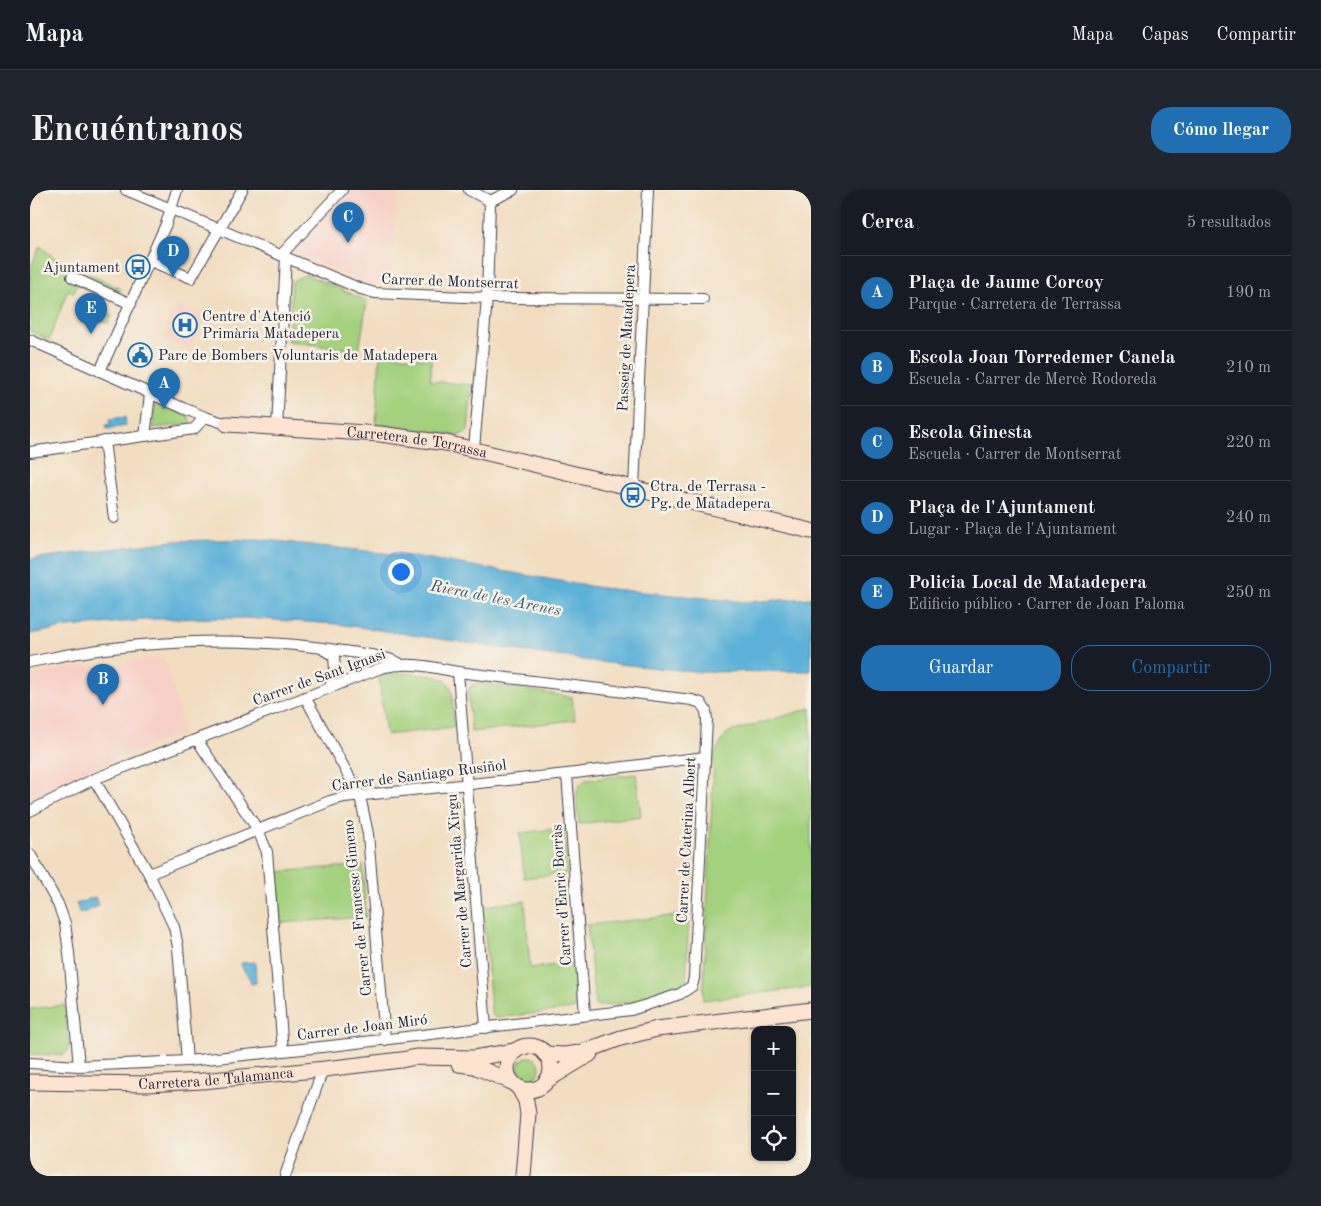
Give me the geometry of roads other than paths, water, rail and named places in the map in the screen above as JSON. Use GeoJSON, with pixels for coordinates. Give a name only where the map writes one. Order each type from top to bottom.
{"type":"FeatureCollection","features":[{"type":"Feature","properties":{"kind":"street","name":"Carrer de Montserrat"},"geometry":{"type":"LineString","coordinates":[[126,190],[361,290],[375,293],[487,298],[703,299]]}},
{"type":"Feature","properties":{"kind":"street"},"geometry":{"type":"LineString","coordinates":[[100,372],[172,210],[177,190]]}},
{"type":"Feature","properties":{"kind":"street"},"geometry":{"type":"LineString","coordinates":[[150,261],[191,278],[242,190]]}},
{"type":"Feature","properties":{"kind":"street"},"geometry":{"type":"LineString","coordinates":[[277,428],[284,256],[342,190]]}},
{"type":"Feature","properties":{"kind":"street"},"geometry":{"type":"LineString","coordinates":[[469,190],[490,202]]}},
{"type":"Feature","properties":{"kind":"street"},"geometry":{"type":"LineString","coordinates":[[490,202],[513,190]]}},
{"type":"Feature","properties":{"kind":"street","name":"Passeig de Matadepera"},"geometry":{"type":"LineString","coordinates":[[634,487],[648,190]]}},
{"type":"Feature","properties":{"kind":"street"},"geometry":{"type":"LineString","coordinates":[[474,449],[487,298],[490,202]]}},
{"type":"Feature","properties":{"kind":"street"},"geometry":{"type":"LineString","coordinates":[[72,277],[131,304]]}},
{"type":"Feature","properties":{"kind":"street","name":"Carretera de Terrassa"},"geometry":{"type":"LineString","coordinates":[[30,340],[150,394],[227,424],[396,436],[446,443],[811,531]]}},
{"type":"Feature","properties":{"kind":"street"},"geometry":{"type":"LineString","coordinates":[[145,436],[150,394]]}},
{"type":"Feature","properties":{"kind":"street"},"geometry":{"type":"LineString","coordinates":[[30,452],[194,429],[205,417]]}},
{"type":"Feature","properties":{"kind":"street"},"geometry":{"type":"LineString","coordinates":[[104,441],[114,518]]}},
{"type":"Feature","properties":{"kind":"street"},"geometry":{"type":"LineString","coordinates":[[30,662],[131,646],[232,643],[321,648],[388,658],[399,663]]}},
{"type":"Feature","properties":{"kind":"street"},"geometry":{"type":"LineString","coordinates":[[321,648],[334,656],[335,671],[330,687]]}},
{"type":"Feature","properties":{"kind":"street","name":"Carrer de Sant Ignasi"},"geometry":{"type":"LineString","coordinates":[[30,812],[94,779],[330,687],[399,663],[695,701]]}},
{"type":"Feature","properties":{"kind":"street","name":"Carrer de Margarida Xirgu"},"geometry":{"type":"LineString","coordinates":[[458,672],[486,1028]]}},
{"type":"Feature","properties":{"kind":"street","name":"Carrer de Francesc Gimeno"},"geometry":{"type":"LineString","coordinates":[[305,697],[360,796],[368,834],[385,1040]]}},
{"type":"Feature","properties":{"kind":"street","name":"Carrer de Caterina Albert"},"geometry":{"type":"LineString","coordinates":[[692,986],[694,978],[707,720],[706,711],[702,704],[695,701]]}},
{"type":"Feature","properties":{"kind":"street"},"geometry":{"type":"LineString","coordinates":[[197,740],[258,830],[267,852],[283,1051]]}},
{"type":"Feature","properties":{"kind":"street","name":"Carrer de Santiago Rusiñol"},"geometry":{"type":"LineString","coordinates":[[149,874],[330,800],[344,797],[567,774],[706,757]]}},
{"type":"Feature","properties":{"kind":"street","name":"Carrer d'Enric Borràs"},"geometry":{"type":"LineString","coordinates":[[567,774],[585,1014]]}},
{"type":"Feature","properties":{"kind":"street"},"geometry":{"type":"LineString","coordinates":[[94,779],[149,874],[171,918],[177,938],[187,1061]]}},
{"type":"Feature","properties":{"kind":"street"},"geometry":{"type":"LineString","coordinates":[[30,854],[58,904],[65,923],[79,1066]]}},
{"type":"Feature","properties":{"kind":"street","name":"Carrer de Joan Miró"},"geometry":{"type":"LineString","coordinates":[[30,1063],[79,1066],[187,1061],[385,1040],[585,1014],[631,1010],[680,994],[692,986]]}},
{"type":"Feature","properties":{"kind":"street"},"geometry":{"type":"LineString","coordinates":[[516,1085],[532,1090],[604,1046],[621,1038],[657,1029],[811,1010]]}},
{"type":"Feature","properties":{"kind":"street"},"geometry":{"type":"LineString","coordinates":[[523,1176],[528,1130],[528,1107],[508,1072],[507,1066],[515,1051],[527,1046],[540,1050],[545,1054],[551,1069],[528,1130]]}},
{"type":"Feature","properties":{"kind":"street"},"geometry":{"type":"LineString","coordinates":[[545,1054],[564,1055],[580,1053],[604,1046]]}},
{"type":"Feature","properties":{"kind":"street","name":"Carretera de Talamanca"},"geometry":{"type":"LineString","coordinates":[[30,1082],[147,1084],[202,1081],[323,1069],[416,1057],[486,1057],[515,1051]]}},
{"type":"Feature","properties":{"kind":"street","name":"Carretera de Talamanca"},"geometry":{"type":"LineString","coordinates":[[400,1060],[421,1065],[465,1064],[516,1085]]}},
{"type":"Feature","properties":{"kind":"street"},"geometry":{"type":"LineString","coordinates":[[285,1176],[323,1069]]}},
{"type":"Feature","properties":{"kind":"water"},"geometry":{"type":"Polygon","coordinates":[[[125,417],[126,426],[107,429],[106,425],[110,424],[109,419],[125,417]]]}},
{"type":"Feature","properties":{"kind":"water","name":"Riera de les Arenes"},"geometry":{"type":"Polygon","coordinates":[[[257,539],[420,557],[601,588],[747,602],[811,598],[811,671],[699,672],[598,662],[337,624],[245,618],[155,619],[69,627],[30,634],[30,559],[173,541],[257,539]]]}},
{"type":"Feature","properties":{"kind":"water"},"geometry":{"type":"Polygon","coordinates":[[[95,897],[99,906],[80,914],[76,904],[95,897]]]}},
{"type":"Feature","properties":{"kind":"water"},"geometry":{"type":"Polygon","coordinates":[[[255,962],[256,983],[251,984],[241,963],[255,962]]]}},
{"type":"Feature","properties":{"kind":"place","name":"Escola Ginesta"},"geometry":{"type":"Point","coordinates":[348,243]}},
{"type":"Feature","properties":{"kind":"place","name":"Ajuntament"},"geometry":{"type":"Point","coordinates":[138,267]}},
{"type":"Feature","properties":{"kind":"place","name":"Plaça de l'Ajuntament"},"geometry":{"type":"Point","coordinates":[173,277]}},
{"type":"Feature","properties":{"kind":"place","name":"Centre d'Atenció Primària Matadepera"},"geometry":{"type":"Point","coordinates":[185,325]}},
{"type":"Feature","properties":{"kind":"place","name":"Policia Local de Matadepera"},"geometry":{"type":"Point","coordinates":[91,334]}},
{"type":"Feature","properties":{"kind":"place","name":"Parc de Bombers Voluntaris de Matadepera"},"geometry":{"type":"Point","coordinates":[140,355]}},
{"type":"Feature","properties":{"kind":"place","name":"Plaça de Jaume Corcoy"},"geometry":{"type":"Point","coordinates":[164,409]}},
{"type":"Feature","properties":{"kind":"place","name":"Ctra. de Terrasa - Pg. de Matadepera"},"geometry":{"type":"Point","coordinates":[633,495]}},
{"type":"Feature","properties":{"kind":"place","name":"Escola Joan Torredemer Canela"},"geometry":{"type":"Point","coordinates":[103,705]}}]}
